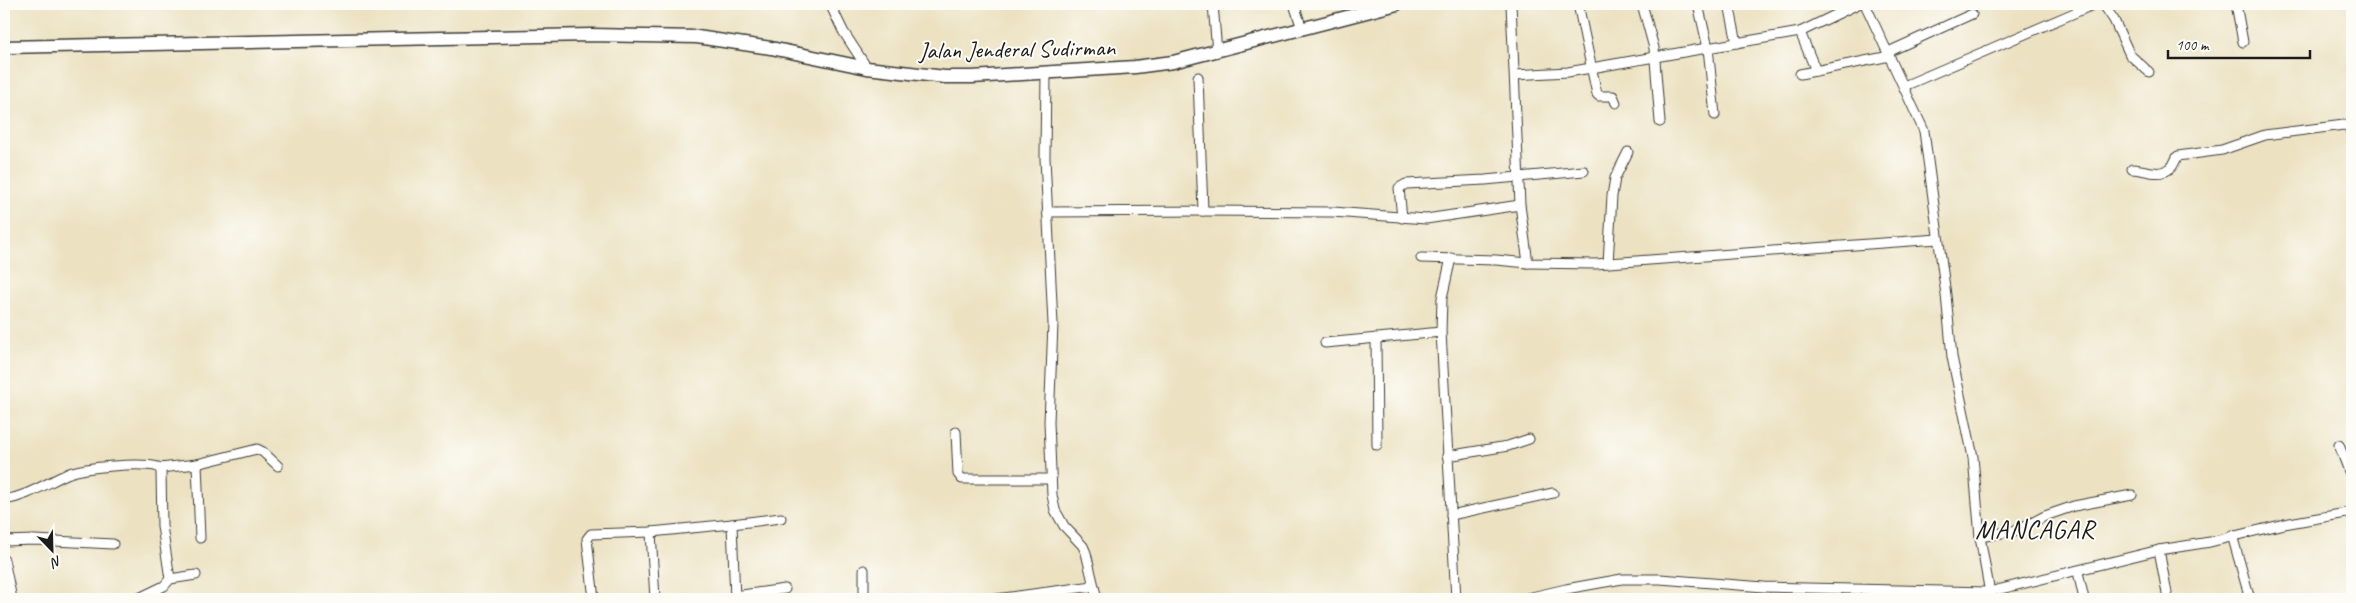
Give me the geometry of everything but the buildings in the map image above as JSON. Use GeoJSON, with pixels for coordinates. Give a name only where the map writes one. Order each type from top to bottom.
{"type":"FeatureCollection","features":[{"type":"Feature","properties":{"kind":"main road","name":"Jalan Jenderal Sudirman"},"geometry":{"type":"LineString","coordinates":[[4,47],[562,36],[688,37],[751,45],[867,68],[945,77],[1046,73],[1135,67],[1174,62],[1397,4]]}},
{"type":"Feature","properties":{"kind":"street"},"geometry":{"type":"LineString","coordinates":[[830,4],[842,31],[867,68]]}},
{"type":"Feature","properties":{"kind":"street"},"geometry":{"type":"LineString","coordinates":[[1214,4],[1217,52]]}},
{"type":"Feature","properties":{"kind":"street"},"geometry":{"type":"LineString","coordinates":[[1294,4],[1302,30]]}},
{"type":"Feature","properties":{"kind":"street"},"geometry":{"type":"LineString","coordinates":[[1510,4],[1520,205],[1528,263]]}},
{"type":"Feature","properties":{"kind":"street"},"geometry":{"type":"LineString","coordinates":[[1510,4],[1519,177]]}},
{"type":"Feature","properties":{"kind":"street"},"geometry":{"type":"LineString","coordinates":[[1578,4],[1597,94],[1599,96],[1614,96],[1616,103]]}},
{"type":"Feature","properties":{"kind":"street"},"geometry":{"type":"LineString","coordinates":[[1642,4],[1650,31],[1654,57],[1660,122]]}},
{"type":"Feature","properties":{"kind":"street"},"geometry":{"type":"LineString","coordinates":[[1698,4],[1708,48],[1715,115]]}},
{"type":"Feature","properties":{"kind":"street"},"geometry":{"type":"LineString","coordinates":[[1729,4],[1737,43]]}},
{"type":"Feature","properties":{"kind":"street"},"geometry":{"type":"LineString","coordinates":[[1515,75],[1533,75],[1590,68],[1800,32],[1858,4]]}},
{"type":"Feature","properties":{"kind":"street"},"geometry":{"type":"LineString","coordinates":[[1865,4],[1924,131],[1952,357],[1973,457],[1980,537],[1990,596]]}},
{"type":"Feature","properties":{"kind":"street"},"geometry":{"type":"LineString","coordinates":[[1904,86],[2095,4]]}},
{"type":"Feature","properties":{"kind":"street"},"geometry":{"type":"LineString","coordinates":[[2103,4],[2114,20],[2130,55],[2149,72]]}},
{"type":"Feature","properties":{"kind":"street"},"geometry":{"type":"LineString","coordinates":[[2236,4],[2244,42]]}},
{"type":"Feature","properties":{"kind":"street"},"geometry":{"type":"LineString","coordinates":[[1800,74],[1889,54],[1972,14]]}},
{"type":"Feature","properties":{"kind":"street"},"geometry":{"type":"LineString","coordinates":[[1800,32],[1816,70]]}},
{"type":"Feature","properties":{"kind":"street"},"geometry":{"type":"LineString","coordinates":[[1046,73],[1047,212],[1053,324],[1049,422],[1051,478],[1055,510],[1064,526],[1083,546],[1097,599]]}},
{"type":"Feature","properties":{"kind":"street"},"geometry":{"type":"LineString","coordinates":[[1198,77],[1203,211]]}},
{"type":"Feature","properties":{"kind":"street"},"geometry":{"type":"LineString","coordinates":[[2132,169],[2163,172],[2170,169],[2178,156],[2222,150],[2265,135],[2344,125],[2349,127],[2352,134]]}},
{"type":"Feature","properties":{"kind":"street"},"geometry":{"type":"LineString","coordinates":[[1608,263],[1612,196],[1615,178],[1628,152]]}},
{"type":"Feature","properties":{"kind":"street"},"geometry":{"type":"LineString","coordinates":[[1402,218],[1399,188],[1406,184],[1584,171]]}},
{"type":"Feature","properties":{"kind":"street"},"geometry":{"type":"LineString","coordinates":[[1047,212],[1333,212],[1426,219],[1520,205]]}},
{"type":"Feature","properties":{"kind":"street"},"geometry":{"type":"LineString","coordinates":[[1421,258],[1528,263],[1608,263],[1938,239]]}},
{"type":"Feature","properties":{"kind":"street"},"geometry":{"type":"LineString","coordinates":[[1451,258],[1442,298],[1441,332],[1456,599]]}},
{"type":"Feature","properties":{"kind":"street"},"geometry":{"type":"LineString","coordinates":[[1325,343],[1441,332]]}},
{"type":"Feature","properties":{"kind":"street"},"geometry":{"type":"LineString","coordinates":[[1376,338],[1377,445]]}},
{"type":"Feature","properties":{"kind":"street"},"geometry":{"type":"LineString","coordinates":[[956,432],[958,474],[962,479],[1051,478]]}},
{"type":"Feature","properties":{"kind":"street"},"geometry":{"type":"LineString","coordinates":[[1447,456],[1508,446],[1529,439]]}},
{"type":"Feature","properties":{"kind":"street"},"geometry":{"type":"LineString","coordinates":[[2339,445],[2352,479]]}},
{"type":"Feature","properties":{"kind":"street"},"geometry":{"type":"LineString","coordinates":[[4,500],[24,496],[70,473],[131,465],[153,465],[160,468],[197,464],[257,449],[278,466]]}},
{"type":"Feature","properties":{"kind":"street"},"geometry":{"type":"LineString","coordinates":[[197,464],[200,538]]}},
{"type":"Feature","properties":{"kind":"street"},"geometry":{"type":"LineString","coordinates":[[160,468],[162,520],[170,579]]}},
{"type":"Feature","properties":{"kind":"street"},"geometry":{"type":"LineString","coordinates":[[1451,515],[1553,493]]}},
{"type":"Feature","properties":{"kind":"street"},"geometry":{"type":"LineString","coordinates":[[1980,537],[2018,530],[2046,516],[2074,506],[2132,495]]}},
{"type":"Feature","properties":{"kind":"street"},"geometry":{"type":"LineString","coordinates":[[1523,599],[1622,579],[1660,579],[1764,586],[1990,596],[2033,582],[2159,550],[2210,542],[2352,512]]}},
{"type":"Feature","properties":{"kind":"street"},"geometry":{"type":"LineString","coordinates":[[594,599],[587,540],[588,535],[592,533],[651,532],[781,518]]}},
{"type":"Feature","properties":{"kind":"street"},"geometry":{"type":"LineString","coordinates":[[732,524],[735,597],[785,589]]}},
{"type":"Feature","properties":{"kind":"street"},"geometry":{"type":"LineString","coordinates":[[651,532],[655,599]]}},
{"type":"Feature","properties":{"kind":"street"},"geometry":{"type":"LineString","coordinates":[[2232,536],[2250,599]]}},
{"type":"Feature","properties":{"kind":"street"},"geometry":{"type":"LineString","coordinates":[[4,541],[35,540],[113,544]]}},
{"type":"Feature","properties":{"kind":"street"},"geometry":{"type":"LineString","coordinates":[[2159,550],[2167,593]]}},
{"type":"Feature","properties":{"kind":"street"},"geometry":{"type":"LineString","coordinates":[[4,560],[12,599]]}},
{"type":"Feature","properties":{"kind":"street"},"geometry":{"type":"LineString","coordinates":[[864,570],[864,599]]}},
{"type":"Feature","properties":{"kind":"street"},"geometry":{"type":"LineString","coordinates":[[2078,572],[2084,599]]}},
{"type":"Feature","properties":{"kind":"street"},"geometry":{"type":"LineString","coordinates":[[137,599],[164,586],[170,579],[196,576]]}},
{"type":"Feature","properties":{"kind":"street"},"geometry":{"type":"LineString","coordinates":[[996,599],[1093,586]]}},
{"type":"Feature","properties":{"kind":"district","name":"MANCAGAR"},"geometry":{"type":"Point","coordinates":[2035,529]}}]}
